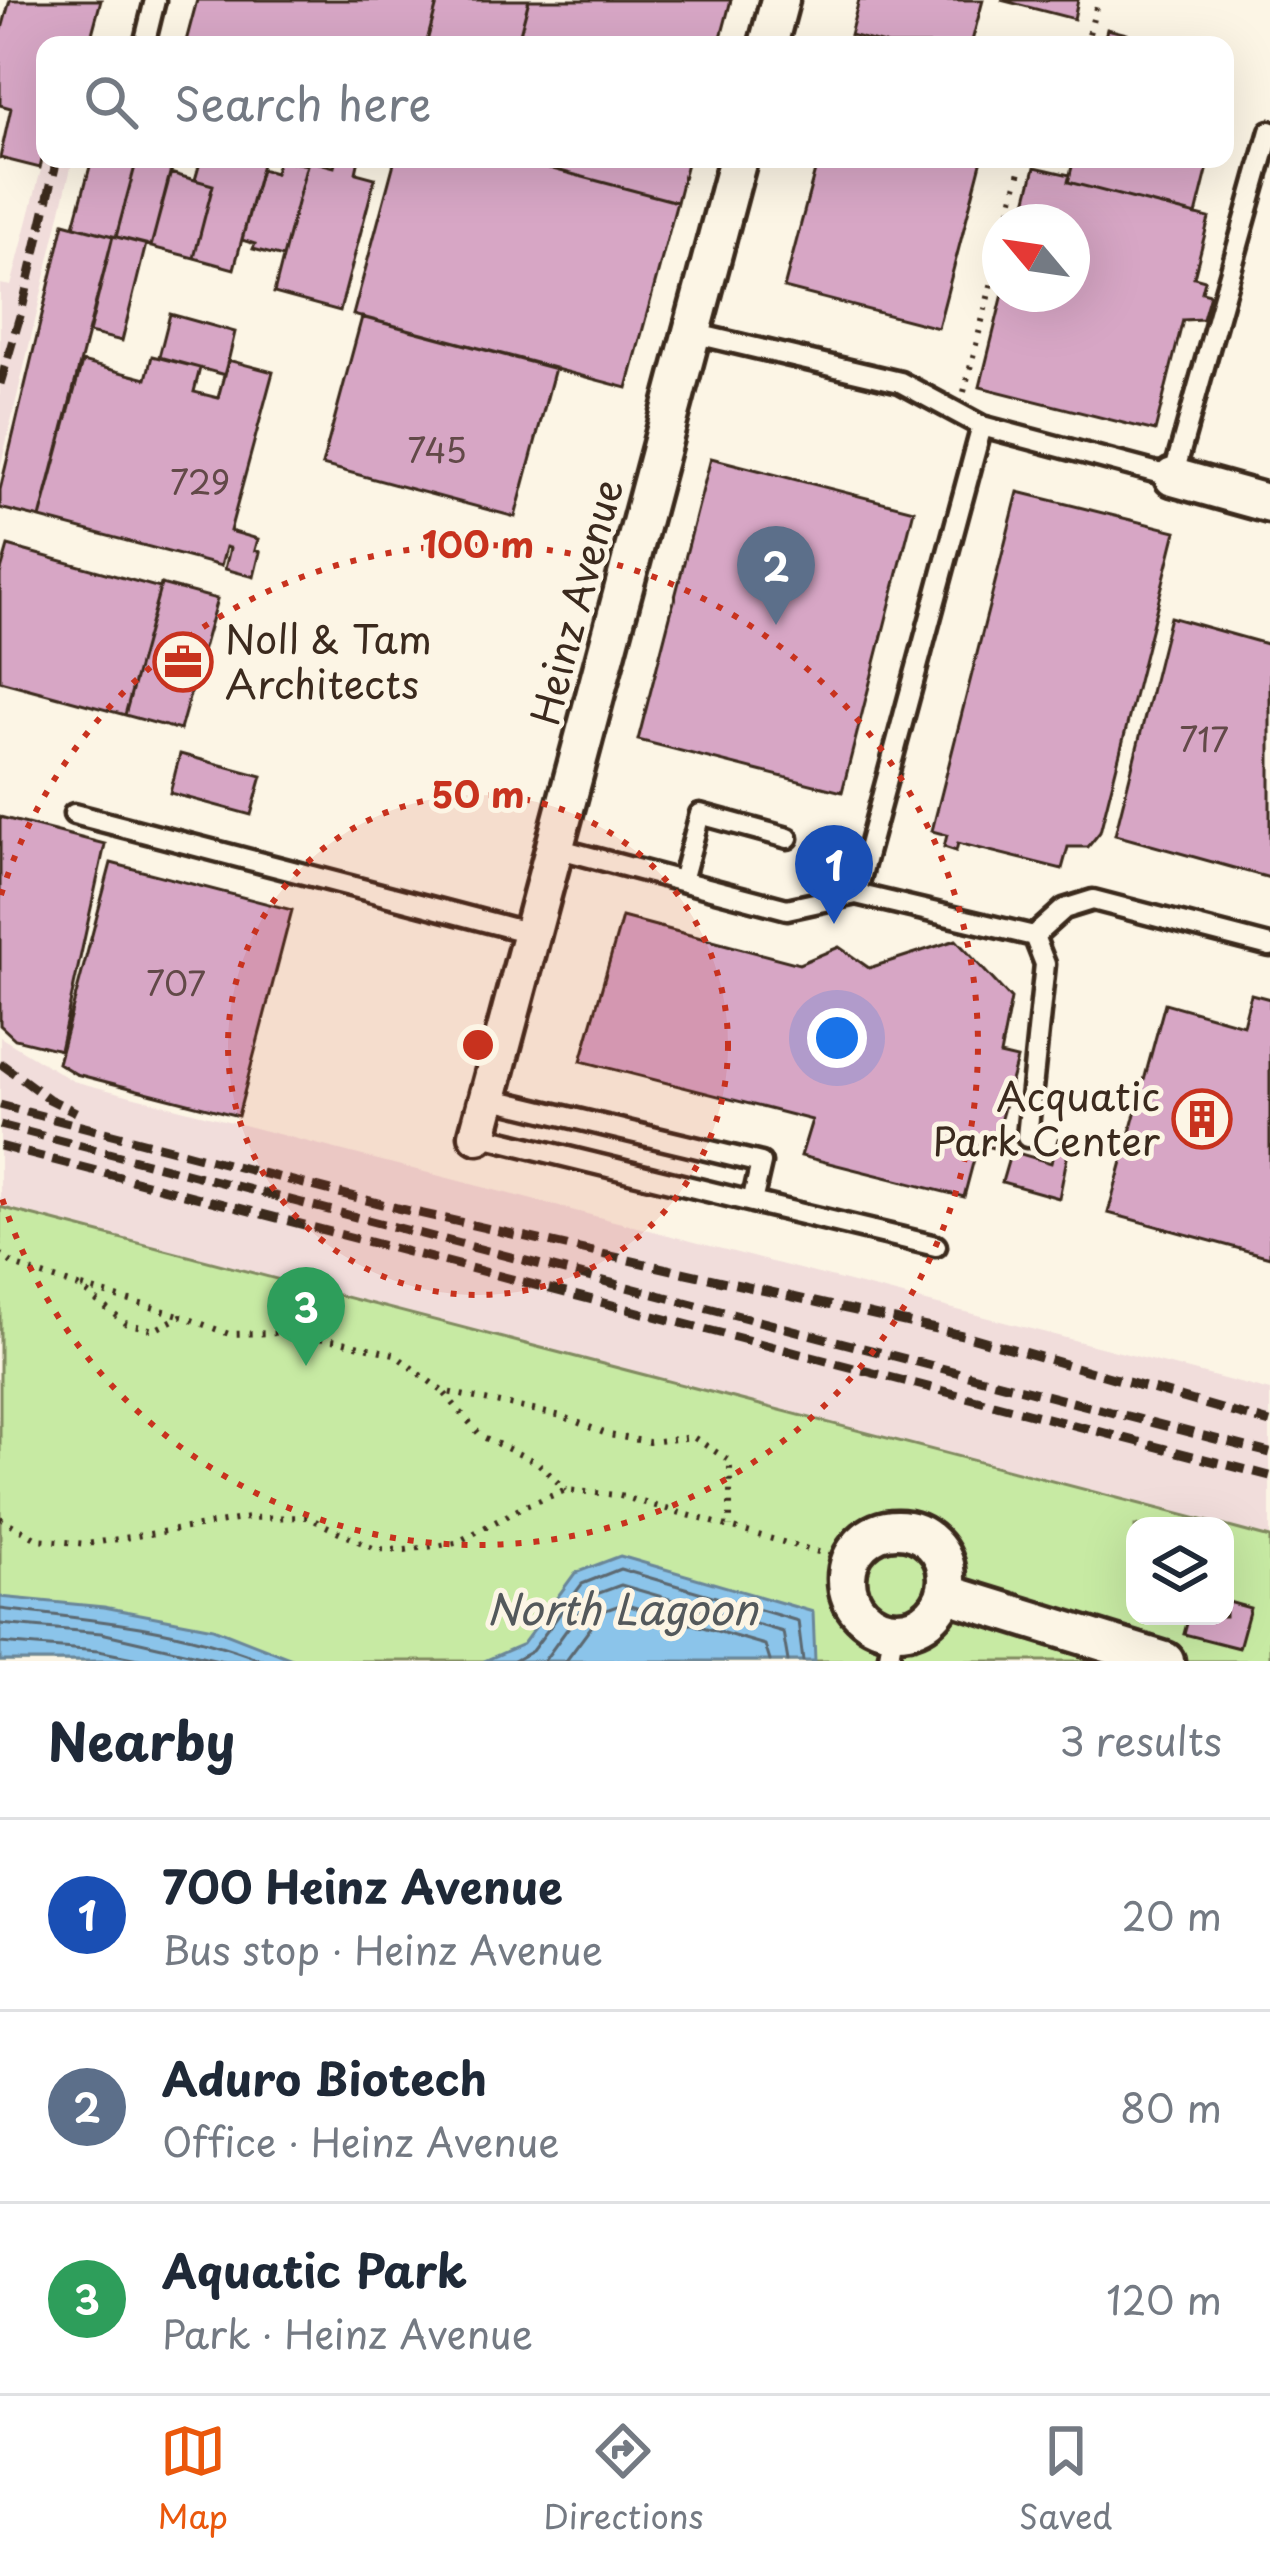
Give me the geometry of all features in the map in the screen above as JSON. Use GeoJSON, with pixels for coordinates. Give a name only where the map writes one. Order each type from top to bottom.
{"type":"FeatureCollection","features":[{"type":"Feature","properties":{"kind":"street"},"geometry":{"type":"LineString","coordinates":[[770,36],[780,0]]}},
{"type":"Feature","properties":{"kind":"street","name":"Heinz Avenue"},"geometry":{"type":"LineString","coordinates":[[478,1135],[736,168]]}},
{"type":"Feature","properties":{"kind":"street"},"geometry":{"type":"LineString","coordinates":[[1173,477],[1270,504]]}},
{"type":"Feature","properties":{"kind":"street"},"geometry":{"type":"LineString","coordinates":[[884,1530],[914,1532],[938,1550],[945,1564],[945,1594],[931,1616],[907,1628],[891,1645],[878,1625],[855,1606],[847,1576],[850,1561],[858,1547],[884,1530]]}},
{"type":"Feature","properties":{"kind":"street"},"geometry":{"type":"LineString","coordinates":[[945,1594],[1165,1661]]}},
{"type":"Feature","properties":{"kind":"lane"},"geometry":{"type":"LineString","coordinates":[[146,36],[155,0]]}},
{"type":"Feature","properties":{"kind":"lane"},"geometry":{"type":"LineString","coordinates":[[692,333],[900,382],[982,426],[1173,477],[1270,131]]}},
{"type":"Feature","properties":{"kind":"lane"},"geometry":{"type":"LineString","coordinates":[[856,893],[982,426]]}},
{"type":"Feature","properties":{"kind":"lane"},"geometry":{"type":"LineString","coordinates":[[74,814],[534,934]]}},
{"type":"Feature","properties":{"kind":"lane"},"geometry":{"type":"LineString","coordinates":[[682,881],[700,814],[788,838]]}},
{"type":"Feature","properties":{"kind":"lane"},"geometry":{"type":"LineString","coordinates":[[556,848],[787,909],[856,893],[1034,936]]}},
{"type":"Feature","properties":{"kind":"lane"},"geometry":{"type":"LineString","coordinates":[[1034,936],[1064,909],[1094,899],[1270,946]]}},
{"type":"Feature","properties":{"kind":"lane"},"geometry":{"type":"LineString","coordinates":[[1027,1137],[1046,964],[1034,936]]}},
{"type":"Feature","properties":{"kind":"lane"},"geometry":{"type":"LineString","coordinates":[[490,1097],[761,1163],[752,1202]]}},
{"type":"Feature","properties":{"kind":"lane"},"geometry":{"type":"LineString","coordinates":[[478,1135],[936,1246]]}},
{"type":"Feature","properties":{"kind":"path"},"geometry":{"type":"LineString","coordinates":[[1088,36],[1098,0]]}},
{"type":"Feature","properties":{"kind":"path"},"geometry":{"type":"LineString","coordinates":[[1012,204],[1021,168]]}},
{"type":"Feature","properties":{"kind":"path"},"geometry":{"type":"LineString","coordinates":[[959,413],[984,312]]}},
{"type":"Feature","properties":{"kind":"path"},"geometry":{"type":"LineString","coordinates":[[0,1254],[16,1266],[230,1334],[280,1333],[394,1354],[442,1391],[481,1436],[538,1463],[566,1490]]}},
{"type":"Feature","properties":{"kind":"path"},"geometry":{"type":"LineString","coordinates":[[79,1286],[125,1323],[154,1330],[182,1316]]}},
{"type":"Feature","properties":{"kind":"path"},"geometry":{"type":"LineString","coordinates":[[442,1391],[562,1416],[609,1435],[649,1442],[693,1437],[730,1461],[730,1527]]}},
{"type":"Feature","properties":{"kind":"path"},"geometry":{"type":"LineString","coordinates":[[0,1518],[37,1539],[87,1544],[248,1518],[307,1517],[375,1549],[405,1550],[456,1543],[566,1490],[617,1495],[850,1561]]}},
{"type":"Feature","properties":{"kind":"shaded area"},"geometry":{"type":"Polygon","coordinates":[[[41,168],[71,168],[0,469],[0,284],[11,286],[41,168]]]}},
{"type":"Feature","properties":{"kind":"shaded area"},"geometry":{"type":"Polygon","coordinates":[[[0,1037],[73,1081],[1270,1391],[1270,1538],[1234,1529],[1234,1517],[1189,1517],[0,1207],[0,1037]]]}},
{"type":"Feature","properties":{"kind":"green space"},"geometry":{"type":"Polygon","coordinates":[[[0,1207],[1190,1517],[1126,1517],[1126,1625],[1234,1625],[1234,1528],[1270,1538],[1270,1661],[0,1661],[0,1207]]]}},
{"type":"Feature","properties":{"kind":"water","name":"North Lagoon"},"geometry":{"type":"Polygon","coordinates":[[[620,1556],[813,1612],[815,1661],[484,1661],[523,1644],[575,1573],[620,1556]]]}},
{"type":"Feature","properties":{"kind":"water"},"geometry":{"type":"Polygon","coordinates":[[[0,1597],[104,1607],[213,1628],[297,1661],[0,1661],[0,1597]]]}},
{"type":"Feature","properties":{"kind":"building"},"geometry":{"type":"Polygon","coordinates":[[[10,0],[101,0],[91,36],[36,36],[36,167],[0,158],[11,108],[0,105],[0,36],[10,0]]]}},
{"type":"Feature","properties":{"kind":"building"},"geometry":{"type":"Polygon","coordinates":[[[197,0],[438,0],[428,36],[187,36],[197,0]]]}},
{"type":"Feature","properties":{"kind":"building"},"geometry":{"type":"Polygon","coordinates":[[[438,0],[529,0],[519,36],[428,36],[438,0]]]}},
{"type":"Feature","properties":{"kind":"building"},"geometry":{"type":"Polygon","coordinates":[[[529,0],[731,0],[721,36],[519,36],[529,0]]]}},
{"type":"Feature","properties":{"kind":"building"},"geometry":{"type":"Polygon","coordinates":[[[859,0],[983,0],[973,36],[850,35],[859,0]]]}},
{"type":"Feature","properties":{"kind":"building"},"geometry":{"type":"Polygon","coordinates":[[[1001,0],[1078,0],[1074,19],[1001,0]]]}},
{"type":"Feature","properties":{"kind":"building"},"geometry":{"type":"Polygon","coordinates":[[[1107,29],[1135,36],[1105,36],[1107,29]]]}},
{"type":"Feature","properties":{"kind":"building"},"geometry":{"type":"Polygon","coordinates":[[[90,168],[135,168],[116,237],[74,226],[90,168]]]}},
{"type":"Feature","properties":{"kind":"building"},"geometry":{"type":"Polygon","coordinates":[[[135,168],[172,168],[151,246],[116,237],[135,168]]]}},
{"type":"Feature","properties":{"kind":"building"},"geometry":{"type":"Polygon","coordinates":[[[198,168],[261,168],[234,269],[194,258],[213,185],[195,180],[198,168]]]}},
{"type":"Feature","properties":{"kind":"building"},"geometry":{"type":"Polygon","coordinates":[[[276,168],[306,168],[283,257],[253,249],[255,244],[242,240],[261,169],[275,173],[276,168]]]}},
{"type":"Feature","properties":{"kind":"building"},"geometry":{"type":"Polygon","coordinates":[[[306,168],[357,168],[356,173],[375,178],[340,311],[274,293],[306,168]]]}},
{"type":"Feature","properties":{"kind":"building"},"geometry":{"type":"Polygon","coordinates":[[[393,168],[549,168],[677,202],[627,388],[353,315],[393,168]]]}},
{"type":"Feature","properties":{"kind":"building"},"geometry":{"type":"Polygon","coordinates":[[[549,168],[686,168],[677,202],[549,168]]]}},
{"type":"Feature","properties":{"kind":"building"},"geometry":{"type":"Polygon","coordinates":[[[816,168],[980,168],[938,328],[784,288],[816,168]]]}},
{"type":"Feature","properties":{"kind":"building"},"geometry":{"type":"Polygon","coordinates":[[[1035,168],[1070,175],[1068,182],[1209,218],[1194,277],[1205,280],[1202,292],[1210,294],[1203,319],[1183,320],[1155,431],[980,387],[999,312],[1090,312],[1090,204],[1026,204],[1035,168]]]}},
{"type":"Feature","properties":{"kind":"building"},"geometry":{"type":"Polygon","coordinates":[[[1072,168],[1208,168],[1196,215],[1068,182],[1072,168]]]}},
{"type":"Feature","properties":{"kind":"building"},"geometry":{"type":"Polygon","coordinates":[[[170,173],[213,185],[194,258],[151,247],[170,173]]]}},
{"type":"Feature","properties":{"kind":"building"},"geometry":{"type":"Polygon","coordinates":[[[64,223],[113,236],[40,518],[0,508],[0,490],[64,223]]]}},
{"type":"Feature","properties":{"kind":"building"},"geometry":{"type":"Polygon","coordinates":[[[113,236],[146,244],[122,341],[89,333],[113,236]]]}},
{"type":"Feature","properties":{"kind":"building"},"geometry":{"type":"Polygon","coordinates":[[[170,314],[235,332],[225,375],[159,357],[170,314]]]}},
{"type":"Feature","properties":{"kind":"building"},"geometry":{"type":"Polygon","coordinates":[[[362,317],[555,368],[515,517],[322,465],[362,317]]]}},
{"type":"Feature","properties":{"kind":"building"},"geometry":{"type":"Polygon","coordinates":[[[152,356],[200,368],[194,392],[218,398],[228,360],[273,372],[230,531],[258,539],[254,577],[225,569],[230,548],[226,547],[221,566],[40,518],[82,362],[146,379],[152,356]]]}},
{"type":"Feature","properties":{"kind":"building"},"geometry":{"type":"Polygon","coordinates":[[[711,458],[914,510],[842,792],[638,740],[711,458]]]}},
{"type":"Feature","properties":{"kind":"building"},"geometry":{"type":"Polygon","coordinates":[[[1018,492],[1176,531],[1100,832],[1088,847],[1068,847],[1062,869],[958,843],[956,851],[944,847],[947,835],[932,831],[1018,492]]]}},
{"type":"Feature","properties":{"kind":"building"},"geometry":{"type":"Polygon","coordinates":[[[8,546],[160,588],[125,715],[0,681],[0,574],[8,546]]]}},
{"type":"Feature","properties":{"kind":"building"},"geometry":{"type":"Polygon","coordinates":[[[161,584],[217,599],[180,730],[125,715],[161,584]]]}},
{"type":"Feature","properties":{"kind":"building"},"geometry":{"type":"Polygon","coordinates":[[[1170,617],[1270,645],[1270,878],[1115,835],[1170,617]]]}},
{"type":"Feature","properties":{"kind":"building"},"geometry":{"type":"Polygon","coordinates":[[[180,754],[262,776],[251,815],[170,793],[180,754]]]}},
{"type":"Feature","properties":{"kind":"building"},"geometry":{"type":"Polygon","coordinates":[[[0,817],[105,844],[60,1050],[15,1039],[0,1025],[0,817]]]}},
{"type":"Feature","properties":{"kind":"building"},"geometry":{"type":"Polygon","coordinates":[[[111,863],[292,910],[238,1116],[76,1074],[58,1063],[111,863]]]}},
{"type":"Feature","properties":{"kind":"building"},"geometry":{"type":"Polygon","coordinates":[[[622,917],[799,964],[839,947],[869,968],[956,940],[1011,999],[1000,1055],[1017,1059],[993,1148],[978,1144],[964,1197],[801,1156],[812,1120],[581,1061],[622,917]]]}},
{"type":"Feature","properties":{"kind":"building","name":"Acquatic Park Center"},"geometry":{"type":"Polygon","coordinates":[[[1251,994],[1270,999],[1270,1257],[1108,1213],[1165,1003],[1243,1025],[1251,994]]]}},
{"type":"Feature","properties":{"kind":"building"},"geometry":{"type":"Polygon","coordinates":[[[1058,1139],[1070,1143],[1059,1198],[1002,1182],[1011,1151],[1051,1163],[1058,1139]]]}},
{"type":"Feature","properties":{"kind":"building"},"geometry":{"type":"Polygon","coordinates":[[[1234,1604],[1250,1608],[1239,1648],[1184,1634],[1186,1625],[1234,1625],[1234,1604]]]}},
{"type":"Feature","properties":{"kind":"railway"},"geometry":{"type":"LineString","coordinates":[[0,384],[55,168]]}},
{"type":"Feature","properties":{"kind":"railway"},"geometry":{"type":"LineString","coordinates":[[0,1063],[49,1099],[76,1112]]}},
{"type":"Feature","properties":{"kind":"railway"},"geometry":{"type":"LineString","coordinates":[[0,1105],[397,1208],[971,1337],[1270,1423]]}},
{"type":"Feature","properties":{"kind":"railway"},"geometry":{"type":"LineString","coordinates":[[0,1125],[1270,1453]]}},
{"type":"Feature","properties":{"kind":"railway"},"geometry":{"type":"LineString","coordinates":[[0,1146],[1270,1476]]}},
{"type":"Feature","properties":{"kind":"place","name":"Aduro Biotech"},"geometry":{"type":"Point","coordinates":[776,625]}},
{"type":"Feature","properties":{"kind":"place","name":"Noll & Tam Architects"},"geometry":{"type":"Point","coordinates":[183,662]}},
{"type":"Feature","properties":{"kind":"place","name":"700 Heinz Avenue"},"geometry":{"type":"Point","coordinates":[834,924]}},
{"type":"Feature","properties":{"kind":"place","name":"Acquatic Park Center"},"geometry":{"type":"Point","coordinates":[1202,1119]}},
{"type":"Feature","properties":{"kind":"place","name":"Aquatic Park"},"geometry":{"type":"Point","coordinates":[306,1366]}}]}
